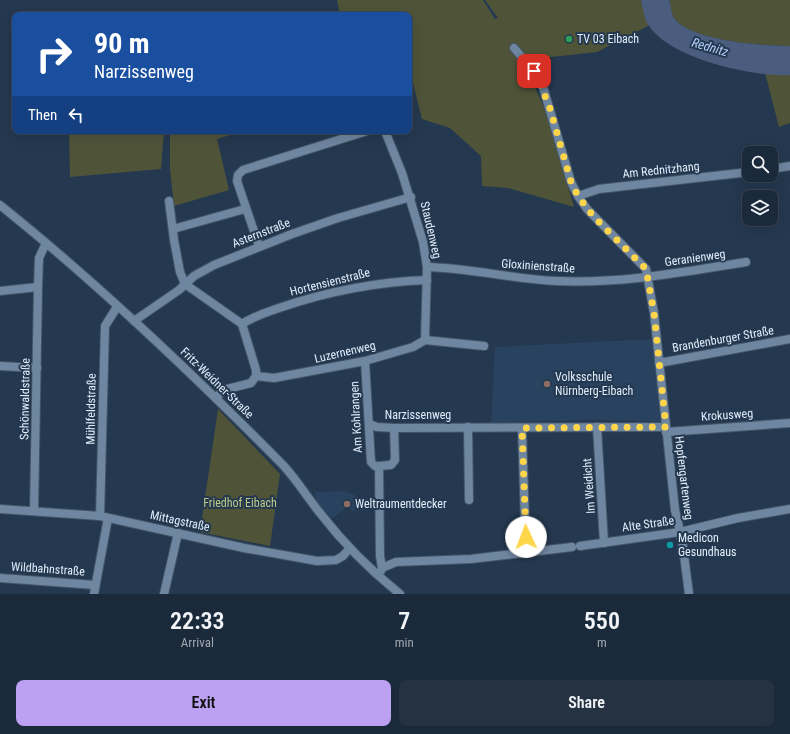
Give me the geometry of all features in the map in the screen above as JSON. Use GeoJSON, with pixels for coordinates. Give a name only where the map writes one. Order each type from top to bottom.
{"type":"FeatureCollection","features":[{"type":"Feature","properties":{"kind":"street","name":"Hopfengartenweg"},"geometry":{"type":"LineString","coordinates":[[514,48],[534,71],[543,87],[571,182],[578,196],[594,217],[646,269],[659,363],[675,510],[680,532],[689,594]]}},
{"type":"Feature","properties":{"kind":"street"},"geometry":{"type":"LineString","coordinates":[[259,246],[245,209],[237,181],[238,175],[243,170],[357,134]]}},
{"type":"Feature","properties":{"kind":"street","name":"Staudenweg"},"geometry":{"type":"LineString","coordinates":[[386,134],[418,220],[427,267],[425,340]]}},
{"type":"Feature","properties":{"kind":"street"},"geometry":{"type":"LineString","coordinates":[[778,168],[790,166]]}},
{"type":"Feature","properties":{"kind":"street","name":"Am Rednitzhang"},"geometry":{"type":"LineString","coordinates":[[578,196],[599,189],[742,173]]}},
{"type":"Feature","properties":{"kind":"street","name":"Asternstraße"},"geometry":{"type":"LineString","coordinates":[[134,321],[194,276],[214,265],[259,246],[338,218],[410,197]]}},
{"type":"Feature","properties":{"kind":"street"},"geometry":{"type":"LineString","coordinates":[[169,201],[180,272],[184,284],[242,324],[256,370],[256,376],[252,383],[223,390],[216,398]]}},
{"type":"Feature","properties":{"kind":"street","name":"Fritz-Weidner-Straße"},"geometry":{"type":"LineString","coordinates":[[0,205],[46,243],[134,321],[216,398],[291,474],[318,511],[349,549],[400,594]]}},
{"type":"Feature","properties":{"kind":"street"},"geometry":{"type":"LineString","coordinates":[[173,229],[245,209]]}},
{"type":"Feature","properties":{"kind":"street","name":"Schönwaldstraße"},"geometry":{"type":"LineString","coordinates":[[34,511],[39,258],[46,243]]}},
{"type":"Feature","properties":{"kind":"street","name":"Geranienweg"},"geometry":{"type":"LineString","coordinates":[[648,277],[746,262]]}},
{"type":"Feature","properties":{"kind":"street","name":"Gloxinienstraße"},"geometry":{"type":"LineString","coordinates":[[427,267],[450,267],[500,276],[556,281],[585,281],[648,277]]}},
{"type":"Feature","properties":{"kind":"street","name":"Hortensienstraße"},"geometry":{"type":"LineString","coordinates":[[242,324],[249,319],[269,311],[335,292],[375,283],[427,280]]}},
{"type":"Feature","properties":{"kind":"street"},"geometry":{"type":"LineString","coordinates":[[0,291],[38,287]]}},
{"type":"Feature","properties":{"kind":"street","name":"Mühlfeldstraße"},"geometry":{"type":"LineString","coordinates":[[94,594],[104,517],[105,326],[117,306]]}},
{"type":"Feature","properties":{"kind":"street","name":"Brandenburger Straße"},"geometry":{"type":"LineString","coordinates":[[659,363],[790,339]]}},
{"type":"Feature","properties":{"kind":"street"},"geometry":{"type":"LineString","coordinates":[[425,340],[484,346]]}},
{"type":"Feature","properties":{"kind":"street","name":"Luzernenweg"},"geometry":{"type":"LineString","coordinates":[[256,376],[274,378],[365,361],[413,347],[425,340]]}},
{"type":"Feature","properties":{"kind":"street","name":"Am Kohlrangen"},"geometry":{"type":"LineString","coordinates":[[365,361],[371,462],[375,466],[379,466]]}},
{"type":"Feature","properties":{"kind":"street"},"geometry":{"type":"LineString","coordinates":[[0,366],[37,368]]}},
{"type":"Feature","properties":{"kind":"street","name":"Krokusweg"},"geometry":{"type":"LineString","coordinates":[[666,430],[790,423]]}},
{"type":"Feature","properties":{"kind":"street","name":"Narzissenweg"},"geometry":{"type":"LineString","coordinates":[[369,424],[377,427],[394,428],[597,427],[666,430]]}},
{"type":"Feature","properties":{"kind":"street","name":"Narzissenweg"},"geometry":{"type":"LineString","coordinates":[[468,427],[469,500]]}},
{"type":"Feature","properties":{"kind":"street","name":"Im Weidicht"},"geometry":{"type":"LineString","coordinates":[[597,427],[604,543]]}},
{"type":"Feature","properties":{"kind":"street"},"geometry":{"type":"LineString","coordinates":[[378,576],[382,568],[380,556],[379,466],[394,464],[394,428]]}},
{"type":"Feature","properties":{"kind":"street"},"geometry":{"type":"LineString","coordinates":[[522,428],[526,553]]}},
{"type":"Feature","properties":{"kind":"street","name":"Mittagstraße"},"geometry":{"type":"LineString","coordinates":[[0,509],[104,517],[317,561],[336,560],[344,556],[349,549]]}},
{"type":"Feature","properties":{"kind":"street","name":"Alte Straße"},"geometry":{"type":"LineString","coordinates":[[382,568],[396,562],[471,559],[604,543],[680,532],[738,518],[790,509]]}},
{"type":"Feature","properties":{"kind":"street"},"geometry":{"type":"LineString","coordinates":[[164,594],[178,533]]}},
{"type":"Feature","properties":{"kind":"street","name":"Wildbahnstraße"},"geometry":{"type":"LineString","coordinates":[[0,578],[95,585]]}},
{"type":"Feature","properties":{"kind":"shaded area","name":"Volksschule Nürnberg-Eibach"},"geometry":{"type":"Polygon","coordinates":[[[654,339],[660,422],[599,420],[491,423],[495,347],[654,339]]]}},
{"type":"Feature","properties":{"kind":"shaded area","name":"Weltraumentdecker"},"geometry":{"type":"Polygon","coordinates":[[[344,491],[367,500],[375,500],[375,510],[352,511],[348,506],[332,519],[317,502],[314,492],[344,491]]]}},
{"type":"Feature","properties":{"kind":"green space"},"geometry":{"type":"Polygon","coordinates":[[[337,0],[483,0],[495,19],[498,18],[485,0],[641,0],[648,26],[597,52],[533,59],[522,65],[532,81],[547,116],[559,152],[574,207],[508,188],[482,186],[481,156],[450,128],[422,119],[412,79],[412,12],[339,12],[337,0]]]}},
{"type":"Feature","properties":{"kind":"green space"},"geometry":{"type":"Polygon","coordinates":[[[669,0],[790,0],[790,46],[728,41],[695,32],[683,26],[674,18],[669,0]]]}},
{"type":"Feature","properties":{"kind":"green space"},"geometry":{"type":"Polygon","coordinates":[[[765,73],[790,75],[790,123],[779,127],[765,73]]]}},
{"type":"Feature","properties":{"kind":"green space"},"geometry":{"type":"Polygon","coordinates":[[[69,134],[164,134],[161,169],[70,177],[69,134]]]}},
{"type":"Feature","properties":{"kind":"green space"},"geometry":{"type":"Polygon","coordinates":[[[170,134],[233,134],[217,139],[229,190],[174,206],[170,169],[170,134]]]}},
{"type":"Feature","properties":{"kind":"green space","name":"Friedhof Eibach"},"geometry":{"type":"Polygon","coordinates":[[[218,409],[280,474],[270,546],[200,532],[218,409]]]}},
{"type":"Feature","properties":{"kind":"water","name":"Rednitz"},"geometry":{"type":"Polygon","coordinates":[[[641,0],[669,0],[674,18],[683,26],[711,37],[728,41],[763,45],[790,46],[790,75],[755,73],[735,69],[694,57],[675,48],[660,38],[649,26],[641,0]]]}},
{"type":"Feature","properties":{"kind":"place","name":"TV 03 Eibach"},"geometry":{"type":"Point","coordinates":[569,39]}},
{"type":"Feature","properties":{"kind":"place","name":"Volksschule Nürnberg-Eibach"},"geometry":{"type":"Point","coordinates":[547,384]}},
{"type":"Feature","properties":{"kind":"place","name":"Weltraumentdecker"},"geometry":{"type":"Point","coordinates":[347,504]}},
{"type":"Feature","properties":{"kind":"place","name":"Medicon Gesundhaus"},"geometry":{"type":"Point","coordinates":[670,545]}},
{"type":"Feature","properties":{"kind":"route"},"geometry":{"type":"LineString","coordinates":[[526,537],[522,428],[666,427],[654,313],[646,269],[594,217],[578,196],[571,182],[543,87],[534,71]]}}]}
